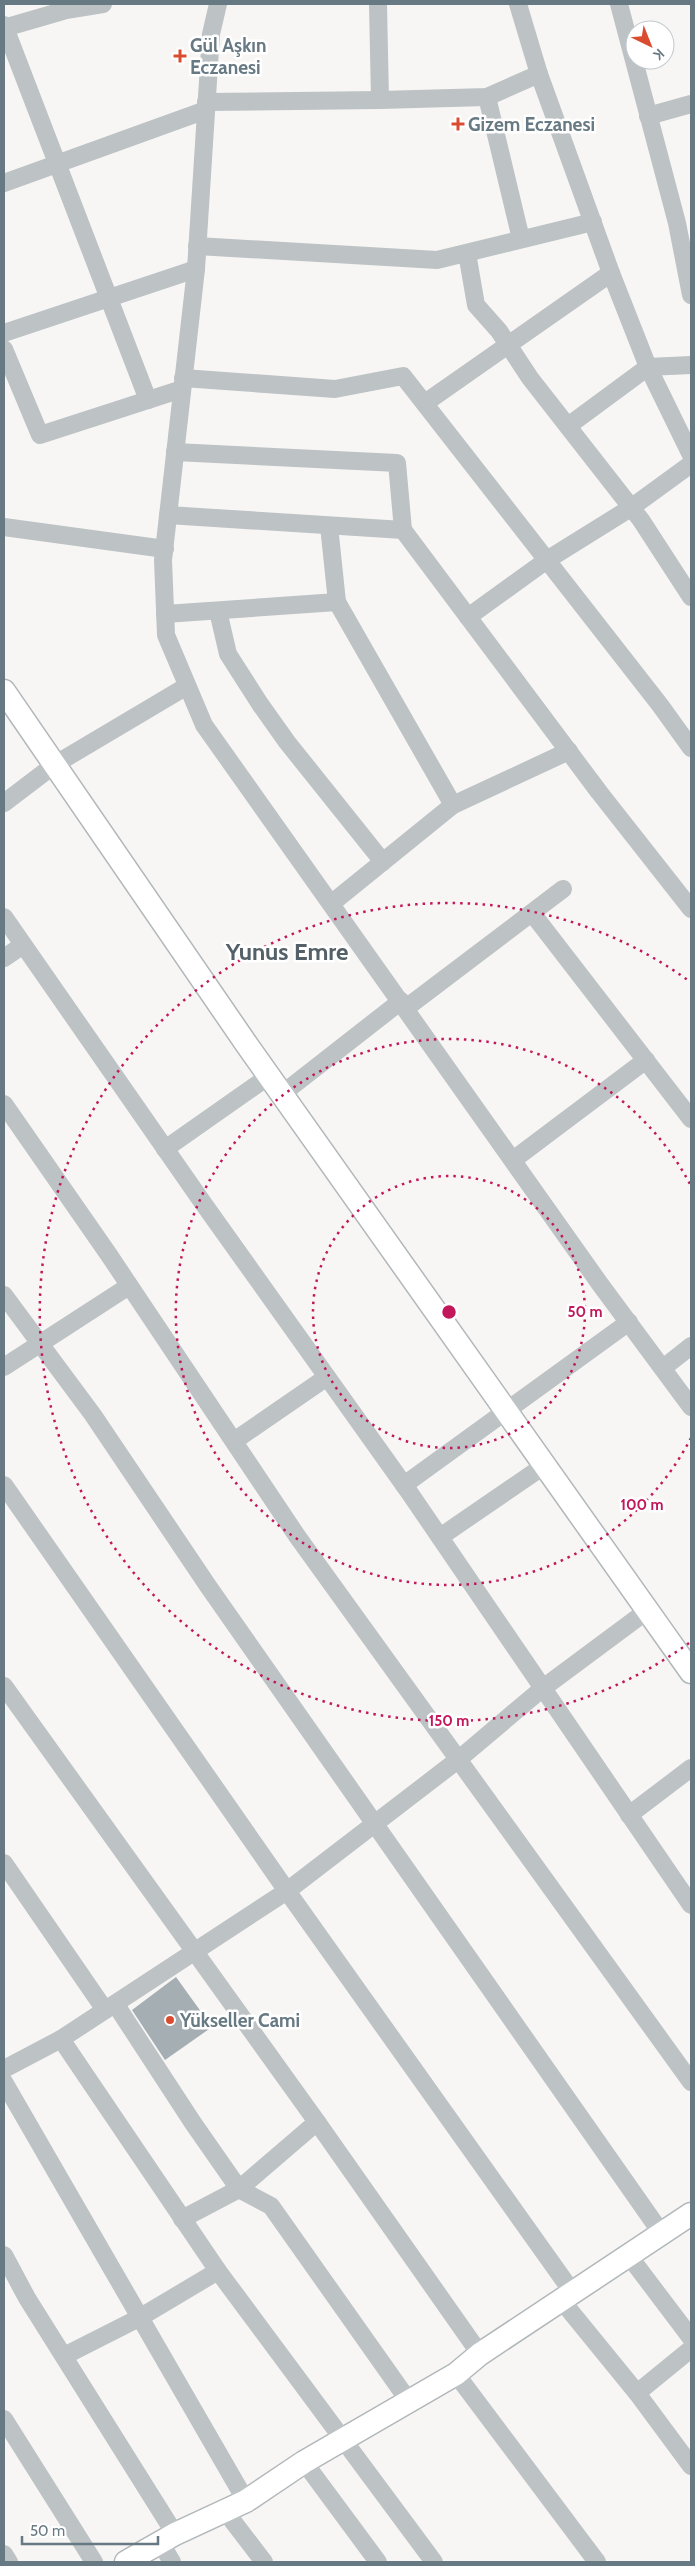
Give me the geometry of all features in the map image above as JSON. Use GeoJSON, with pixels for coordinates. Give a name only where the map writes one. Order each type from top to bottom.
{"type":"FeatureCollection","features":[{"type":"Feature","properties":{"kind":"main road"},"geometry":{"type":"LineString","coordinates":[[4,691],[275,1085],[691,1672]]}},
{"type":"Feature","properties":{"kind":"main road"},"geometry":{"type":"LineString","coordinates":[[126,2562],[168,2538],[246,2501],[304,2462],[408,2400],[456,2374],[480,2354],[691,2214]]}},
{"type":"Feature","properties":{"kind":"street"},"geometry":{"type":"LineString","coordinates":[[103,4],[66,10],[4,27],[110,297],[148,400]]}},
{"type":"Feature","properties":{"kind":"street"},"geometry":{"type":"LineString","coordinates":[[218,4],[210,34],[196,268],[165,549],[166,635],[204,725],[404,1004],[628,1322],[691,1406]]}},
{"type":"Feature","properties":{"kind":"street"},"geometry":{"type":"LineString","coordinates":[[378,4],[380,100]]}},
{"type":"Feature","properties":{"kind":"street"},"geometry":{"type":"LineString","coordinates":[[518,4],[539,74],[611,273],[648,367],[690,449]]}},
{"type":"Feature","properties":{"kind":"street"},"geometry":{"type":"LineString","coordinates":[[620,4],[677,223],[691,295]]}},
{"type":"Feature","properties":{"kind":"street"},"geometry":{"type":"LineString","coordinates":[[4,183],[206,106],[487,96],[539,74]]}},
{"type":"Feature","properties":{"kind":"street"},"geometry":{"type":"LineString","coordinates":[[487,96],[521,239]]}},
{"type":"Feature","properties":{"kind":"street"},"geometry":{"type":"LineString","coordinates":[[648,116],[691,104]]}},
{"type":"Feature","properties":{"kind":"street"},"geometry":{"type":"LineString","coordinates":[[197,246],[437,260],[593,222]]}},
{"type":"Feature","properties":{"kind":"street"},"geometry":{"type":"LineString","coordinates":[[467,253],[476,305],[507,344],[530,378],[632,507],[691,597]]}},
{"type":"Feature","properties":{"kind":"street"},"geometry":{"type":"LineString","coordinates":[[4,333],[196,268]]}},
{"type":"Feature","properties":{"kind":"street"},"geometry":{"type":"LineString","coordinates":[[425,403],[611,273]]}},
{"type":"Feature","properties":{"kind":"street"},"geometry":{"type":"LineString","coordinates":[[4,350],[40,435],[148,400],[183,384],[335,389],[403,376],[691,748]]}},
{"type":"Feature","properties":{"kind":"street"},"geometry":{"type":"LineString","coordinates":[[568,426],[648,367],[691,365]]}},
{"type":"Feature","properties":{"kind":"street"},"geometry":{"type":"LineString","coordinates":[[175,452],[397,463],[403,530],[569,751],[691,909]]}},
{"type":"Feature","properties":{"kind":"street"},"geometry":{"type":"LineString","coordinates":[[468,617],[547,560],[632,507],[691,464]]}},
{"type":"Feature","properties":{"kind":"street"},"geometry":{"type":"LineString","coordinates":[[168,515],[403,530]]}},
{"type":"Feature","properties":{"kind":"street"},"geometry":{"type":"LineString","coordinates":[[330,526],[338,602],[453,805]]}},
{"type":"Feature","properties":{"kind":"street"},"geometry":{"type":"LineString","coordinates":[[4,527],[165,549]]}},
{"type":"Feature","properties":{"kind":"street"},"geometry":{"type":"LineString","coordinates":[[165,614],[338,602]]}},
{"type":"Feature","properties":{"kind":"street"},"geometry":{"type":"LineString","coordinates":[[218,611],[228,654],[260,704],[287,742],[383,862]]}},
{"type":"Feature","properties":{"kind":"street"},"geometry":{"type":"LineString","coordinates":[[4,803],[54,765],[187,686]]}},
{"type":"Feature","properties":{"kind":"street"},"geometry":{"type":"LineString","coordinates":[[332,903],[453,805],[569,751]]}},
{"type":"Feature","properties":{"kind":"street"},"geometry":{"type":"LineString","coordinates":[[166,1149],[275,1085],[404,1004],[563,889]]}},
{"type":"Feature","properties":{"kind":"street"},"geometry":{"type":"LineString","coordinates":[[532,913],[691,1119]]}},
{"type":"Feature","properties":{"kind":"street"},"geometry":{"type":"LineString","coordinates":[[4,917],[404,1485],[691,1905]]}},
{"type":"Feature","properties":{"kind":"street"},"geometry":{"type":"LineString","coordinates":[[4,958],[23,945]]}},
{"type":"Feature","properties":{"kind":"street"},"geometry":{"type":"LineString","coordinates":[[513,1160],[646,1060]]}},
{"type":"Feature","properties":{"kind":"street"},"geometry":{"type":"LineString","coordinates":[[4,1104],[130,1286],[298,1536],[691,2082]]}},
{"type":"Feature","properties":{"kind":"street"},"geometry":{"type":"LineString","coordinates":[[4,1367],[130,1286]]}},
{"type":"Feature","properties":{"kind":"street"},"geometry":{"type":"LineString","coordinates":[[4,1295],[92,1415],[208,1586],[662,2234]]}},
{"type":"Feature","properties":{"kind":"street"},"geometry":{"type":"LineString","coordinates":[[404,1485],[628,1322]]}},
{"type":"Feature","properties":{"kind":"street"},"geometry":{"type":"LineString","coordinates":[[662,1368],[691,1346]]}},
{"type":"Feature","properties":{"kind":"street"},"geometry":{"type":"LineString","coordinates":[[234,1441],[327,1377]]}},
{"type":"Feature","properties":{"kind":"street"},"geometry":{"type":"LineString","coordinates":[[440,1537],[545,1465]]}},
{"type":"Feature","properties":{"kind":"street"},"geometry":{"type":"LineString","coordinates":[[4,1486],[568,2297],[691,2466]]}},
{"type":"Feature","properties":{"kind":"street"},"geometry":{"type":"LineString","coordinates":[[4,2069],[61,2039],[111,2008],[194,1951],[287,1891],[459,1760],[543,1688],[648,1610]]}},
{"type":"Feature","properties":{"kind":"street"},"geometry":{"type":"LineString","coordinates":[[4,1686],[317,2122],[480,2354]]}},
{"type":"Feature","properties":{"kind":"street"},"geometry":{"type":"LineString","coordinates":[[629,1815],[691,1768]]}},
{"type":"Feature","properties":{"kind":"street"},"geometry":{"type":"LineString","coordinates":[[4,1863],[111,2008],[239,2189],[271,2206],[408,2400]]}},
{"type":"Feature","properties":{"kind":"street"},"geometry":{"type":"LineString","coordinates":[[61,2039],[218,2271],[434,2562]]}},
{"type":"Feature","properties":{"kind":"street"},"geometry":{"type":"LineString","coordinates":[[4,2082],[246,2501]]}},
{"type":"Feature","properties":{"kind":"street"},"geometry":{"type":"LineString","coordinates":[[182,2220],[239,2189],[317,2122]]}},
{"type":"Feature","properties":{"kind":"street"},"geometry":{"type":"LineString","coordinates":[[4,2255],[168,2538],[172,2562]]}},
{"type":"Feature","properties":{"kind":"street"},"geometry":{"type":"LineString","coordinates":[[628,2256],[691,2338]]}},
{"type":"Feature","properties":{"kind":"street"},"geometry":{"type":"LineString","coordinates":[[64,2356],[139,2318],[218,2271]]}},
{"type":"Feature","properties":{"kind":"street"},"geometry":{"type":"LineString","coordinates":[[637,2393],[691,2349]]}},
{"type":"Feature","properties":{"kind":"street"},"geometry":{"type":"LineString","coordinates":[[456,2374],[597,2562]]}},
{"type":"Feature","properties":{"kind":"street"},"geometry":{"type":"LineString","coordinates":[[4,2419],[94,2562]]}},
{"type":"Feature","properties":{"kind":"street"},"geometry":{"type":"LineString","coordinates":[[304,2462],[378,2562]]}},
{"type":"Feature","properties":{"kind":"street"},"geometry":{"type":"LineString","coordinates":[[225,2511],[264,2562]]}},
{"type":"Feature","properties":{"kind":"street"},"geometry":{"type":"LineString","coordinates":[[4,2554],[9,2562]]}},
{"type":"Feature","properties":{"kind":"building","name":"Yükseller Cami"},"geometry":{"type":"Polygon","coordinates":[[[176,1977],[212,2027],[165,2060],[132,2010],[176,1977]]]}},
{"type":"Feature","properties":{"kind":"place","name":"Gül Aşkın Eczanesi"},"geometry":{"type":"Point","coordinates":[180,56]}},
{"type":"Feature","properties":{"kind":"place","name":"Gizem Eczanesi"},"geometry":{"type":"Point","coordinates":[458,124]}},
{"type":"Feature","properties":{"kind":"place","name":"Yükseller Cami"},"geometry":{"type":"Point","coordinates":[170,2020]}},
{"type":"Feature","properties":{"kind":"district","name":"Yunus Emre"},"geometry":{"type":"Point","coordinates":[287,951]}}]}
